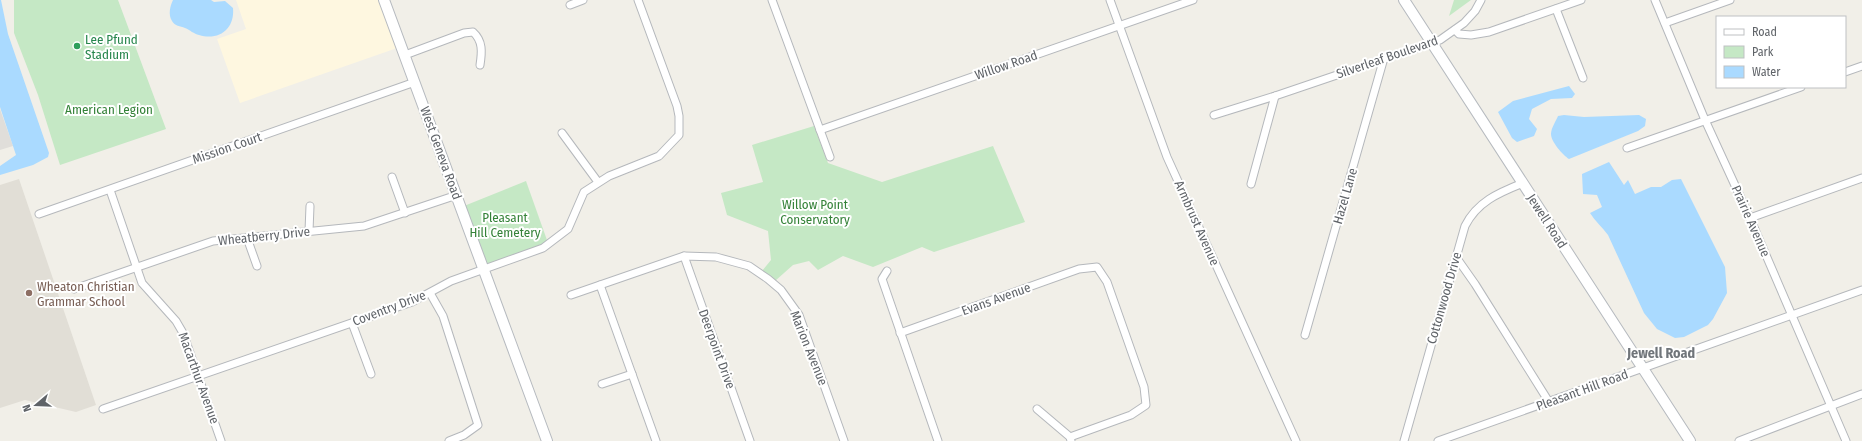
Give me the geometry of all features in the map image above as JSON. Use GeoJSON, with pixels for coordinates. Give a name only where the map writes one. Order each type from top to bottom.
{"type":"FeatureCollection","features":[{"type":"Feature","properties":{"kind":"street","name":"West Geneva Road"},"geometry":{"type":"LineString","coordinates":[[384,0],[547,441]]}},
{"type":"Feature","properties":{"kind":"street"},"geometry":{"type":"LineString","coordinates":[[570,5],[583,0]]}},
{"type":"Feature","properties":{"kind":"street","name":"Coventry Drive"},"geometry":{"type":"LineString","coordinates":[[103,409],[412,302],[451,281],[543,248],[555,241],[568,229],[584,192],[609,176],[659,156],[679,136],[678,106],[638,0]]}},
{"type":"Feature","properties":{"kind":"street"},"geometry":{"type":"LineString","coordinates":[[772,0],[830,157]]}},
{"type":"Feature","properties":{"kind":"street","name":"Armbrust Avenue"},"geometry":{"type":"LineString","coordinates":[[1110,0],[1167,157],[1296,441]]}},
{"type":"Feature","properties":{"kind":"street","name":"Willow Road"},"geometry":{"type":"LineString","coordinates":[[820,130],[1193,0]]}},
{"type":"Feature","properties":{"kind":"street","name":"Jewell Road"},"geometry":{"type":"LineString","coordinates":[[1404,0],[1690,441]]}},
{"type":"Feature","properties":{"kind":"street"},"geometry":{"type":"LineString","coordinates":[[1454,30],[1470,17],[1480,0]]}},
{"type":"Feature","properties":{"kind":"street","name":"Silverleaf Boulevard"},"geometry":{"type":"LineString","coordinates":[[1214,115],[1275,96],[1431,42],[1454,30],[1459,34],[1480,34],[1581,0]]}},
{"type":"Feature","properties":{"kind":"street","name":"Prairie Avenue"},"geometry":{"type":"LineString","coordinates":[[1655,0],[1705,120],[1750,218],[1846,441]]}},
{"type":"Feature","properties":{"kind":"street"},"geometry":{"type":"LineString","coordinates":[[1665,23],[1730,0]]}},
{"type":"Feature","properties":{"kind":"street"},"geometry":{"type":"LineString","coordinates":[[1556,9],[1583,78]]}},
{"type":"Feature","properties":{"kind":"street"},"geometry":{"type":"LineString","coordinates":[[405,55],[464,33],[473,32],[478,37],[482,50],[480,65]]}},
{"type":"Feature","properties":{"kind":"street","name":"Hazel Lane"},"geometry":{"type":"LineString","coordinates":[[1305,335],[1384,58]]}},
{"type":"Feature","properties":{"kind":"street"},"geometry":{"type":"LineString","coordinates":[[1846,72],[1862,66]]}},
{"type":"Feature","properties":{"kind":"street","name":"Mission Court"},"geometry":{"type":"LineString","coordinates":[[39,214],[415,82]]}},
{"type":"Feature","properties":{"kind":"street"},"geometry":{"type":"LineString","coordinates":[[1627,148],[1798,88]]}},
{"type":"Feature","properties":{"kind":"street"},"geometry":{"type":"LineString","coordinates":[[1251,184],[1275,96]]}},
{"type":"Feature","properties":{"kind":"street"},"geometry":{"type":"LineString","coordinates":[[562,133],[598,182]]}},
{"type":"Feature","properties":{"kind":"street"},"geometry":{"type":"LineString","coordinates":[[392,177],[405,213]]}},
{"type":"Feature","properties":{"kind":"street"},"geometry":{"type":"LineString","coordinates":[[1750,218],[1862,178]]}},
{"type":"Feature","properties":{"kind":"street","name":"Cottonwood Drive"},"geometry":{"type":"LineString","coordinates":[[1404,441],[1465,226],[1478,207],[1492,196],[1523,183]]}},
{"type":"Feature","properties":{"kind":"street","name":"Macarthur Avenue"},"geometry":{"type":"LineString","coordinates":[[110,190],[142,283],[180,326],[221,441]]}},
{"type":"Feature","properties":{"kind":"street","name":"Wheatberry Drive"},"geometry":{"type":"LineString","coordinates":[[74,289],[213,241],[364,226],[456,195]]}},
{"type":"Feature","properties":{"kind":"street"},"geometry":{"type":"LineString","coordinates":[[309,231],[310,206]]}},
{"type":"Feature","properties":{"kind":"street"},"geometry":{"type":"LineString","coordinates":[[247,238],[257,266]]}},
{"type":"Feature","properties":{"kind":"street","name":"Marion Avenue"},"geometry":{"type":"LineString","coordinates":[[571,296],[600,284],[684,256],[716,257],[736,261],[749,266],[762,274],[781,290],[795,308],[804,327],[844,441]]}},
{"type":"Feature","properties":{"kind":"street","name":"Deerpoint Drive"},"geometry":{"type":"LineString","coordinates":[[684,256],[750,441]]}},
{"type":"Feature","properties":{"kind":"street"},"geometry":{"type":"LineString","coordinates":[[1456,257],[1475,284],[1549,402]]}},
{"type":"Feature","properties":{"kind":"street","name":"Evans Avenue"},"geometry":{"type":"LineString","coordinates":[[900,333],[1079,269],[1097,267],[1107,282],[1144,387],[1146,405],[1131,415],[1071,439]]}},
{"type":"Feature","properties":{"kind":"street"},"geometry":{"type":"LineString","coordinates":[[887,271],[882,279],[938,441]]}},
{"type":"Feature","properties":{"kind":"street"},"geometry":{"type":"LineString","coordinates":[[600,284],[656,441]]}},
{"type":"Feature","properties":{"kind":"street","name":"Pleasant Hill Road"},"geometry":{"type":"LineString","coordinates":[[1438,441],[1862,290]]}},
{"type":"Feature","properties":{"kind":"street"},"geometry":{"type":"LineString","coordinates":[[430,293],[443,316],[478,424],[464,435],[449,441]]}},
{"type":"Feature","properties":{"kind":"street"},"geometry":{"type":"LineString","coordinates":[[352,323],[371,374]]}},
{"type":"Feature","properties":{"kind":"street"},"geometry":{"type":"LineString","coordinates":[[602,384],[632,374]]}},
{"type":"Feature","properties":{"kind":"street"},"geometry":{"type":"LineString","coordinates":[[1738,441],[1862,394]]}},
{"type":"Feature","properties":{"kind":"street"},"geometry":{"type":"LineString","coordinates":[[1037,408],[1071,439]]}},
{"type":"Feature","properties":{"kind":"shaded area"},"geometry":{"type":"Polygon","coordinates":[[[236,0],[383,0],[400,47],[240,103],[217,39],[246,29],[236,0]]]}},
{"type":"Feature","properties":{"kind":"shaded area"},"geometry":{"type":"Polygon","coordinates":[[[0,109],[13,146],[0,150],[0,109]]]}},
{"type":"Feature","properties":{"kind":"shaded area","name":"Wheaton Christian Grammar School"},"geometry":{"type":"Polygon","coordinates":[[[19,179],[96,405],[76,412],[25,400],[0,408],[0,185],[19,179]]]}},
{"type":"Feature","properties":{"kind":"green space","name":"American Legion"},"geometry":{"type":"Polygon","coordinates":[[[14,0],[118,0],[166,129],[60,165],[38,95],[14,33],[14,0]]]}},
{"type":"Feature","properties":{"kind":"green space"},"geometry":{"type":"Polygon","coordinates":[[[1454,0],[1471,0],[1449,16],[1454,0]]]}},
{"type":"Feature","properties":{"kind":"green space","name":"Willow Point Conservatory"},"geometry":{"type":"Polygon","coordinates":[[[814,126],[828,163],[882,182],[993,146],[1025,222],[934,252],[922,247],[873,267],[843,256],[818,270],[809,261],[793,265],[775,281],[762,271],[771,260],[768,231],[727,215],[721,193],[763,182],[752,145],[814,126]]]}},
{"type":"Feature","properties":{"kind":"green space","name":"Pleasant Hill Cemetery"},"geometry":{"type":"Polygon","coordinates":[[[526,181],[548,243],[486,266],[464,206],[526,181]]]}},
{"type":"Feature","properties":{"kind":"water"},"geometry":{"type":"Polygon","coordinates":[[[0,0],[8,34],[49,153],[48,157],[33,165],[0,175],[0,166],[16,155],[0,107],[0,0]]]}},
{"type":"Feature","properties":{"kind":"water"},"geometry":{"type":"Polygon","coordinates":[[[173,0],[211,0],[214,2],[225,1],[233,8],[231,22],[224,32],[219,35],[206,36],[197,34],[173,23],[170,16],[170,10],[173,0]]]}},
{"type":"Feature","properties":{"kind":"water"},"geometry":{"type":"Polygon","coordinates":[[[1569,86],[1575,94],[1572,98],[1551,99],[1532,109],[1529,119],[1537,129],[1534,136],[1517,142],[1512,138],[1498,112],[1513,101],[1569,86]]]}},
{"type":"Feature","properties":{"kind":"water"},"geometry":{"type":"Polygon","coordinates":[[[1564,115],[1584,117],[1639,115],[1646,119],[1645,126],[1638,131],[1569,159],[1555,144],[1551,134],[1558,116],[1564,115]]]}},
{"type":"Feature","properties":{"kind":"water"},"geometry":{"type":"Polygon","coordinates":[[[1609,162],[1624,185],[1628,180],[1635,194],[1651,187],[1661,187],[1672,180],[1681,179],[1725,267],[1727,293],[1713,319],[1708,325],[1684,337],[1675,338],[1657,329],[1644,313],[1608,235],[1590,213],[1602,207],[1597,195],[1583,194],[1582,174],[1609,162]]]}},
{"type":"Feature","properties":{"kind":"place","name":"Lee Pfund Stadium"},"geometry":{"type":"Point","coordinates":[77,46]}},
{"type":"Feature","properties":{"kind":"place","name":"Wheaton Christian Grammar School"},"geometry":{"type":"Point","coordinates":[29,293]}},
{"type":"Feature","properties":{"kind":"district","name":"Jewell Road"},"geometry":{"type":"Point","coordinates":[1661,353]}}]}
